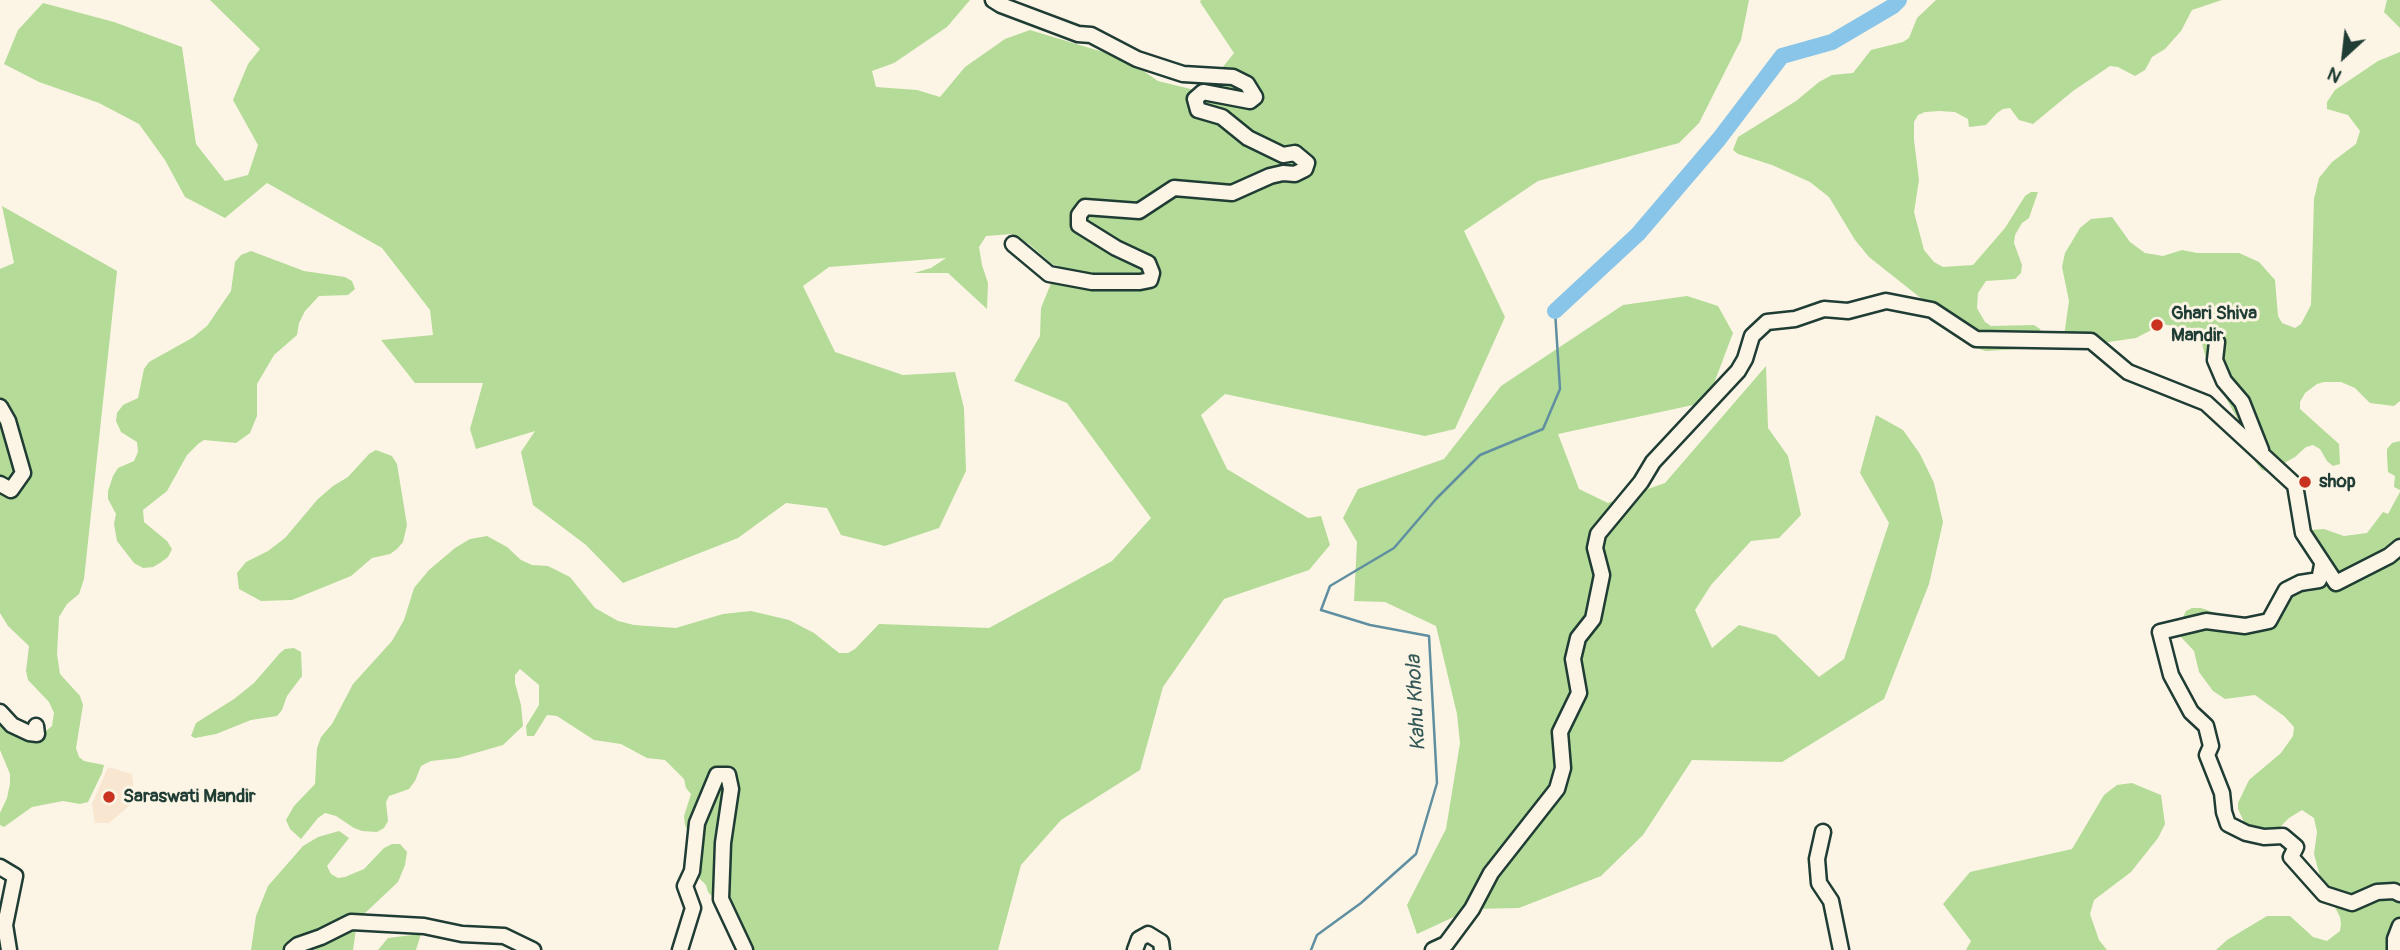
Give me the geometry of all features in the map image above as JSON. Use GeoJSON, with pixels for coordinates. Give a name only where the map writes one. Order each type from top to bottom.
{"type":"FeatureCollection","features":[{"type":"Feature","properties":{"kind":"street"},"geometry":{"type":"LineString","coordinates":[[993,0],[1078,34],[1091,35],[1138,59],[1183,74],[1233,77],[1247,84],[1255,97],[1250,101],[1203,92],[1195,99],[1198,110],[1222,117],[1248,138],[1283,155],[1295,153],[1307,163],[1305,169],[1295,174],[1270,176],[1232,193],[1174,188],[1139,211],[1085,207],[1079,215],[1079,225],[1116,248],[1148,263],[1152,273],[1150,280],[1092,282],[1049,274],[1013,244]]}},
{"type":"Feature","properties":{"kind":"street"},"geometry":{"type":"LineString","coordinates":[[1433,950],[1446,944],[1472,909],[1491,873],[1557,789],[1563,768],[1560,732],[1579,693],[1573,659],[1578,638],[1593,619],[1602,575],[1595,548],[1598,534],[1641,482],[1653,462],[1738,372],[1752,336],[1767,322],[1795,319],[1824,309],[1848,311],[1886,301],[1932,310],[1976,339],[2091,341],[2128,372],[2206,403],[2295,485],[2303,533],[2336,583],[2389,556],[2400,547]]}},
{"type":"Feature","properties":{"kind":"street"},"geometry":{"type":"LineString","coordinates":[[2217,342],[2214,360],[2224,381],[2242,402],[2262,455]]}},
{"type":"Feature","properties":{"kind":"street"},"geometry":{"type":"LineString","coordinates":[[0,407],[8,421],[23,473],[11,490],[0,484]]}},
{"type":"Feature","properties":{"kind":"street"},"geometry":{"type":"LineString","coordinates":[[2322,565],[2319,580],[2300,583],[2286,590],[2269,621],[2245,626],[2206,621],[2160,632],[2171,675],[2191,712],[2206,726],[2211,746],[2207,755],[2222,793],[2228,824],[2245,833],[2264,837],[2283,836],[2296,847],[2291,857],[2324,894],[2352,904],[2377,892],[2394,891],[2400,894]]}},
{"type":"Feature","properties":{"kind":"street"},"geometry":{"type":"LineString","coordinates":[[0,712],[12,725],[29,733],[37,734],[36,726]]}},
{"type":"Feature","properties":{"kind":"street"},"geometry":{"type":"LineString","coordinates":[[680,950],[694,908],[685,886],[692,871],[697,823],[717,775],[728,775],[731,789],[723,843],[721,899],[745,950]]}},
{"type":"Feature","properties":{"kind":"street"},"geometry":{"type":"LineString","coordinates":[[1823,832],[1817,859],[1819,883],[1831,901],[1841,950]]}},
{"type":"Feature","properties":{"kind":"street"},"geometry":{"type":"LineString","coordinates":[[0,867],[15,876],[5,925],[9,950]]}},
{"type":"Feature","properties":{"kind":"street"},"geometry":{"type":"LineString","coordinates":[[292,950],[351,922],[424,926],[462,934],[503,936],[533,950]]}},
{"type":"Feature","properties":{"kind":"street"},"geometry":{"type":"LineString","coordinates":[[2395,950],[2395,939],[2400,926]]}},
{"type":"Feature","properties":{"kind":"street"},"geometry":{"type":"LineString","coordinates":[[1135,950],[1139,939],[1148,934],[1161,942],[1162,950]]}},
{"type":"Feature","properties":{"kind":"shaded area"},"geometry":{"type":"Polygon","coordinates":[[[108,767],[132,774],[135,801],[109,823],[95,823],[92,804],[108,767]]]}},
{"type":"Feature","properties":{"kind":"green space"},"geometry":{"type":"Polygon","coordinates":[[[210,0],[970,0],[947,27],[894,63],[872,71],[876,87],[917,90],[940,97],[965,67],[1005,39],[1030,30],[1103,52],[1139,68],[1158,81],[1203,92],[1234,53],[1201,0],[1749,0],[1741,40],[1699,123],[1679,143],[1538,181],[1464,231],[1505,317],[1455,429],[1425,436],[1225,394],[1201,415],[1227,469],[1308,518],[1321,516],[1330,545],[1309,570],[1224,599],[1163,687],[1140,770],[1061,820],[1021,865],[998,950],[745,950],[719,904],[692,871],[695,837],[685,825],[684,816],[691,794],[684,779],[665,760],[647,758],[621,744],[594,740],[557,716],[547,715],[534,736],[527,736],[526,726],[539,705],[539,685],[520,669],[515,675],[515,683],[523,726],[503,745],[458,758],[431,761],[421,766],[409,789],[389,796],[386,802],[388,821],[384,828],[377,832],[362,831],[336,816],[325,813],[301,839],[290,829],[286,820],[294,806],[315,784],[317,748],[321,737],[332,724],[353,684],[392,641],[404,620],[414,588],[429,570],[470,539],[487,536],[507,547],[521,560],[532,565],[548,566],[570,577],[595,608],[618,621],[676,628],[723,614],[751,611],[789,620],[814,633],[839,653],[848,653],[855,649],[879,624],[989,628],[1112,561],[1151,518],[1067,403],[1014,381],[1040,336],[1041,308],[1058,266],[1012,234],[986,236],[979,247],[988,283],[987,309],[948,273],[914,273],[931,268],[946,258],[829,267],[803,286],[835,352],[903,375],[955,372],[964,408],[966,471],[939,528],[885,546],[841,535],[827,508],[786,503],[738,538],[623,583],[586,545],[533,505],[521,452],[535,431],[476,449],[470,429],[483,383],[415,383],[381,340],[433,335],[430,310],[382,248],[267,183],[225,218],[185,197],[165,160],[139,124],[99,103],[39,82],[4,64],[18,30],[43,3],[114,22],[182,47],[196,144],[225,181],[248,175],[258,145],[233,100],[248,64],[260,49],[210,0]]]}},
{"type":"Feature","properties":{"kind":"green space"},"geometry":{"type":"Polygon","coordinates":[[[1936,0],[2222,0],[2192,10],[2181,31],[2165,49],[2152,57],[2145,70],[2135,76],[2110,66],[2073,91],[2033,124],[2019,120],[2010,108],[1997,113],[1986,125],[1969,127],[1968,119],[1955,112],[1939,111],[1918,115],[1914,122],[1919,180],[1914,212],[1924,250],[1934,262],[1943,267],[1973,265],[2005,228],[2025,196],[2038,192],[2029,218],[2022,223],[2015,235],[2014,243],[2022,265],[2021,273],[2015,279],[1986,281],[1978,293],[1977,308],[1985,322],[1991,326],[2034,325],[2040,329],[2043,337],[2041,345],[2036,348],[1986,351],[1972,347],[1922,299],[1869,257],[1855,240],[1829,197],[1810,182],[1733,150],[1738,137],[1796,101],[1819,82],[1832,75],[1853,73],[1871,50],[1909,38],[1917,18],[1936,0]]]}},
{"type":"Feature","properties":{"kind":"green space"},"geometry":{"type":"Polygon","coordinates":[[[2387,0],[2400,0],[2400,28],[2384,12],[2387,0]]]}},
{"type":"Feature","properties":{"kind":"green space"},"geometry":{"type":"Polygon","coordinates":[[[2400,52],[2400,401],[2394,406],[2370,403],[2355,388],[2341,382],[2317,384],[2305,393],[2300,409],[2339,444],[2340,464],[2333,466],[2320,449],[2313,445],[2269,472],[2262,470],[2252,458],[2239,422],[2207,363],[2202,343],[2196,337],[2177,327],[2163,324],[2136,338],[2074,347],[2064,336],[2069,301],[2062,267],[2065,253],[2080,228],[2091,219],[2112,217],[2130,242],[2145,253],[2163,256],[2182,250],[2197,253],[2239,253],[2259,262],[2275,280],[2278,316],[2282,323],[2295,328],[2301,324],[2311,305],[2314,199],[2319,178],[2332,162],[2356,144],[2360,131],[2348,115],[2327,109],[2327,102],[2335,90],[2378,61],[2400,52]]]}},
{"type":"Feature","properties":{"kind":"green space"},"geometry":{"type":"Polygon","coordinates":[[[2,206],[117,271],[84,579],[79,594],[67,604],[59,617],[57,654],[60,674],[80,696],[83,705],[76,748],[79,757],[84,761],[104,765],[88,802],[80,804],[63,801],[32,807],[4,827],[0,825],[0,813],[7,798],[10,774],[0,750],[0,724],[21,737],[35,740],[52,726],[54,713],[49,702],[28,680],[26,671],[29,646],[8,626],[0,613],[0,269],[14,263],[2,206]]]}},
{"type":"Feature","properties":{"kind":"green space"},"geometry":{"type":"Polygon","coordinates":[[[251,251],[304,271],[345,277],[352,281],[355,289],[348,295],[319,296],[305,311],[297,335],[274,355],[257,384],[257,416],[250,433],[236,443],[204,440],[198,444],[187,455],[167,491],[143,510],[144,522],[167,541],[172,549],[168,557],[160,563],[143,568],[134,563],[117,541],[114,524],[116,514],[108,499],[108,491],[118,468],[134,461],[138,452],[137,442],[121,432],[116,421],[117,413],[123,405],[138,398],[144,369],[149,362],[192,338],[207,326],[231,291],[235,262],[241,255],[251,251]]]}},
{"type":"Feature","properties":{"kind":"green space"},"geometry":{"type":"Polygon","coordinates":[[[1687,296],[1718,306],[1733,333],[1707,402],[1558,434],[1579,489],[1608,503],[1665,483],[1766,366],[1768,428],[1788,456],[1801,515],[1779,538],[1751,541],[1711,585],[1695,610],[1712,648],[1739,625],[1776,635],[1819,677],[1844,659],[1889,523],[1860,473],[1876,415],[1903,430],[1920,454],[1934,483],[1943,522],[1929,584],[1884,699],[1782,762],[1692,760],[1643,835],[1601,876],[1519,908],[1471,909],[1417,934],[1407,905],[1446,829],[1460,743],[1457,714],[1436,626],[1385,602],[1354,601],[1357,542],[1343,518],[1358,489],[1444,459],[1501,386],[1623,305],[1687,296]]]}},
{"type":"Feature","properties":{"kind":"green space"},"geometry":{"type":"Polygon","coordinates":[[[2400,441],[2400,490],[2394,487],[2395,476],[2388,472],[2387,449],[2392,443],[2400,441]]]}},
{"type":"Feature","properties":{"kind":"green space"},"geometry":{"type":"Polygon","coordinates":[[[376,450],[392,456],[397,464],[407,525],[403,542],[397,549],[390,554],[372,558],[351,576],[292,600],[261,601],[239,589],[237,573],[246,562],[268,551],[285,538],[317,500],[348,477],[376,450]]]}},
{"type":"Feature","properties":{"kind":"green space"},"geometry":{"type":"Polygon","coordinates":[[[2400,492],[2400,950],[2216,950],[2227,940],[2267,916],[2290,916],[2313,937],[2327,941],[2340,931],[2341,924],[2321,880],[2314,854],[2317,832],[2314,818],[2302,810],[2277,830],[2270,831],[2244,822],[2238,809],[2238,803],[2249,780],[2281,753],[2293,736],[2294,727],[2284,716],[2255,695],[2225,699],[2213,691],[2199,672],[2194,651],[2181,637],[2183,617],[2186,611],[2192,608],[2201,608],[2230,618],[2259,622],[2296,591],[2308,592],[2322,586],[2309,537],[2310,530],[2324,529],[2344,536],[2367,533],[2383,512],[2388,514],[2400,492]]]}},
{"type":"Feature","properties":{"kind":"green space"},"geometry":{"type":"Polygon","coordinates":[[[294,648],[301,652],[302,676],[287,696],[277,716],[251,720],[216,734],[195,738],[191,736],[196,723],[254,683],[285,649],[294,648]]]}},
{"type":"Feature","properties":{"kind":"green space"},"geometry":{"type":"Polygon","coordinates":[[[2132,783],[2161,795],[2165,824],[2158,838],[2131,872],[2094,900],[2090,914],[2099,940],[2107,950],[1966,950],[1971,941],[1943,904],[1970,872],[2072,849],[2104,795],[2117,785],[2132,783]]]}},
{"type":"Feature","properties":{"kind":"green space"},"geometry":{"type":"Polygon","coordinates":[[[339,831],[349,838],[327,866],[331,874],[338,878],[364,869],[384,848],[392,844],[400,844],[407,852],[398,882],[359,922],[353,950],[251,950],[256,916],[268,886],[303,846],[318,837],[339,831]]]}},
{"type":"Feature","properties":{"kind":"green space"},"geometry":{"type":"Polygon","coordinates":[[[421,934],[416,950],[378,950],[388,938],[421,934]]]}},
{"type":"Feature","properties":{"kind":"waterway"},"geometry":{"type":"LineString","coordinates":[[1555,311],[1638,234],[1719,139],[1782,56],[1832,42],[1899,0]]}},
{"type":"Feature","properties":{"kind":"waterway","name":"Kahu Khola"},"geometry":{"type":"LineString","coordinates":[[1311,950],[1317,935],[1361,903],[1416,854],[1437,783],[1429,636],[1370,625],[1321,610],[1330,586],[1394,548],[1436,499],[1480,455],[1543,429],[1560,389],[1555,311]]}},
{"type":"Feature","properties":{"kind":"place","name":"Ghari Shiva Mandir"},"geometry":{"type":"Point","coordinates":[2157,325]}},
{"type":"Feature","properties":{"kind":"place","name":"shop"},"geometry":{"type":"Point","coordinates":[2305,482]}},
{"type":"Feature","properties":{"kind":"place","name":"Saraswati Mandir"},"geometry":{"type":"Point","coordinates":[109,797]}}]}
